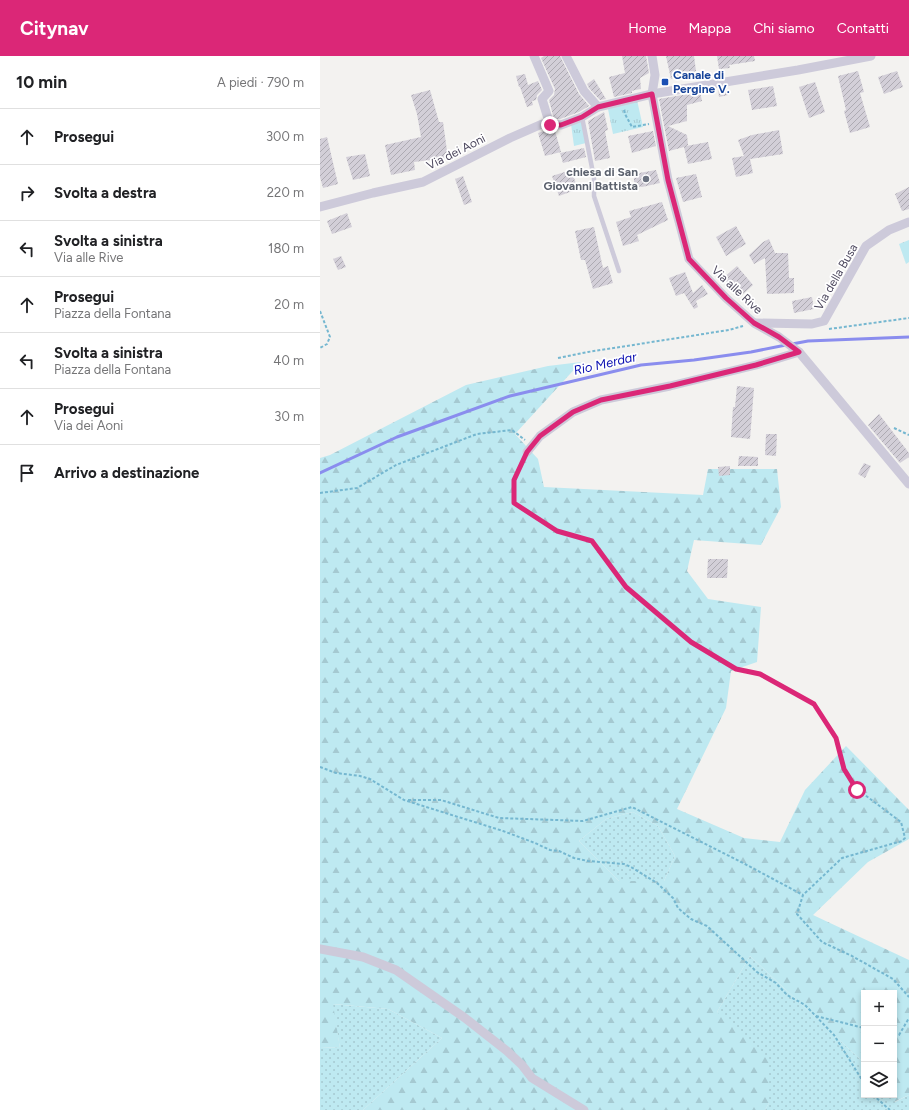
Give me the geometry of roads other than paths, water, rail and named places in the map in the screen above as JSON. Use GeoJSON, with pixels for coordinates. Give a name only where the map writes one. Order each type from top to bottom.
{"type":"FeatureCollection","features":[{"type":"Feature","properties":{"kind":"street"},"geometry":{"type":"LineString","coordinates":[[534,56],[549,91],[542,99],[550,125]]}},
{"type":"Feature","properties":{"kind":"street"},"geometry":{"type":"LineString","coordinates":[[566,56],[584,91],[598,107]]}},
{"type":"Feature","properties":{"kind":"street","name":"Via alle Rive"},"geometry":{"type":"LineString","coordinates":[[652,56],[655,75],[652,94],[668,180],[689,259],[726,298],[754,323],[795,349],[909,484]]}},
{"type":"Feature","properties":{"kind":"street","name":"Via dei Aoni"},"geometry":{"type":"LineString","coordinates":[[320,207],[423,182],[510,138],[542,124],[561,125],[582,117],[598,107],[652,94],[798,70],[871,56]]}},
{"type":"Feature","properties":{"kind":"street","name":"Via della Busa"},"geometry":{"type":"LineString","coordinates":[[754,323],[812,324],[824,321],[866,246],[889,230],[909,222]]}},
{"type":"Feature","properties":{"kind":"street"},"geometry":{"type":"LineString","coordinates":[[530,448],[540,436],[573,412],[601,400],[670,386],[756,365],[795,349]]}},
{"type":"Feature","properties":{"kind":"street"},"geometry":{"type":"LineString","coordinates":[[320,949],[363,957],[396,970],[465,1018],[522,1065],[532,1078],[581,1108]]}},
{"type":"Feature","properties":{"kind":"lane"},"geometry":{"type":"LineString","coordinates":[[582,117],[594,178],[594,196],[619,271]]}},
{"type":"Feature","properties":{"kind":"waterway","name":"Rio Merdar"},"geometry":{"type":"LineString","coordinates":[[792,344],[808,341],[909,337]]}},
{"type":"Feature","properties":{"kind":"waterway","name":"Rio Merdar"},"geometry":{"type":"LineString","coordinates":[[320,473],[397,437],[510,396],[641,365],[694,360],[751,352],[786,345]]}},
{"type":"Feature","properties":{"kind":"place","name":"Canale di Pergine V."},"geometry":{"type":"Point","coordinates":[665,82]}},
{"type":"Feature","properties":{"kind":"place","name":"chiesa di San Giovanni Battista"},"geometry":{"type":"Point","coordinates":[646,179]}}]}
